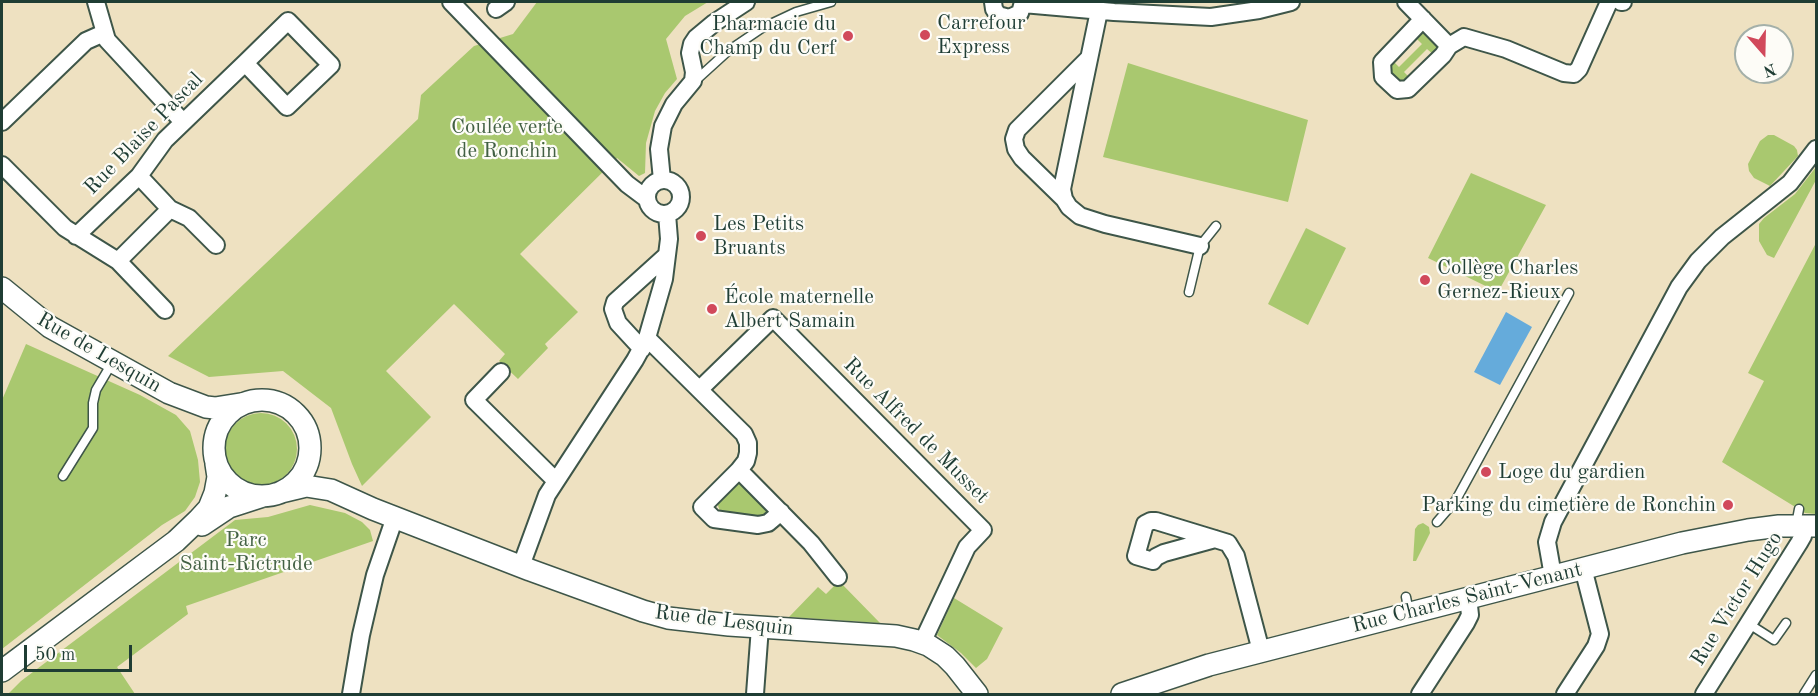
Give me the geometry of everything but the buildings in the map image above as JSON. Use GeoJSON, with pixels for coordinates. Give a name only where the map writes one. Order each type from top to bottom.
{"type":"FeatureCollection","features":[{"type":"Feature","properties":{"kind":"street"},"geometry":{"type":"LineString","coordinates":[[96,2],[109,43],[183,122]]}},
{"type":"Feature","properties":{"kind":"street"},"geometry":{"type":"LineString","coordinates":[[451,2],[627,184],[647,198]]}},
{"type":"Feature","properties":{"kind":"street"},"geometry":{"type":"LineString","coordinates":[[662,180],[659,149],[663,126],[674,104],[690,85],[694,76],[690,53],[694,41],[714,23],[746,2]]}},
{"type":"Feature","properties":{"kind":"street"},"geometry":{"type":"LineString","coordinates":[[993,2],[995,11],[1006,18],[1018,15],[1023,3],[1185,17],[1223,16],[1256,6],[1291,2]]}},
{"type":"Feature","properties":{"kind":"street"},"geometry":{"type":"LineString","coordinates":[[1185,17],[1193,2]]}},
{"type":"Feature","properties":{"kind":"street"},"geometry":{"type":"LineString","coordinates":[[1406,2],[1449,46]]}},
{"type":"Feature","properties":{"kind":"street"},"geometry":{"type":"LineString","coordinates":[[1423,19],[1382,63],[1383,76],[1397,90],[1408,89],[1443,55],[1449,46],[1464,37],[1506,49],[1564,73],[1574,74],[1580,69],[1609,2]]}},
{"type":"Feature","properties":{"kind":"street"},"geometry":{"type":"LineString","coordinates":[[1064,199],[1062,189],[1099,11]]}},
{"type":"Feature","properties":{"kind":"street","name":"Rue Blaise Pascal"},"geometry":{"type":"LineString","coordinates":[[76,236],[139,176],[157,150],[183,122],[288,21],[331,65],[287,106],[245,63]]}},
{"type":"Feature","properties":{"kind":"street"},"geometry":{"type":"LineString","coordinates":[[2,122],[86,40],[104,33]]}},
{"type":"Feature","properties":{"kind":"street"},"geometry":{"type":"LineString","coordinates":[[1089,59],[1017,130],[1014,139],[1016,149],[1022,158],[1080,216],[1200,246]]}},
{"type":"Feature","properties":{"kind":"street"},"geometry":{"type":"LineString","coordinates":[[1553,576],[1547,542],[1553,522],[1679,287],[1698,261],[1722,237],[1790,183],[1816,148]]}},
{"type":"Feature","properties":{"kind":"street"},"geometry":{"type":"LineString","coordinates":[[2,165],[58,222],[76,236],[118,261],[165,310]]}},
{"type":"Feature","properties":{"kind":"street"},"geometry":{"type":"LineString","coordinates":[[139,176],[170,209],[189,218],[216,245]]}},
{"type":"Feature","properties":{"kind":"street"},"geometry":{"type":"LineString","coordinates":[[662,180],[673,183],[681,195],[677,208],[667,214],[653,211],[649,207],[647,198],[650,186],[662,180]]}},
{"type":"Feature","properties":{"kind":"street"},"geometry":{"type":"LineString","coordinates":[[118,261],[170,209]]}},
{"type":"Feature","properties":{"kind":"street"},"geometry":{"type":"LineString","coordinates":[[521,566],[542,505],[555,480],[644,344],[661,295],[668,255],[667,214]]}},
{"type":"Feature","properties":{"kind":"street"},"geometry":{"type":"LineString","coordinates":[[668,255],[615,302],[613,309],[618,323],[700,389],[742,431],[746,438],[747,457],[739,470],[702,507],[714,519],[758,525],[768,523],[781,512]]}},
{"type":"Feature","properties":{"kind":"street","name":"Rue de Lesquin"},"geometry":{"type":"LineString","coordinates":[[2,288],[50,327],[169,393],[206,407],[225,407],[244,403]]}},
{"type":"Feature","properties":{"kind":"street","name":"Rue Alfred de Musset"},"geometry":{"type":"LineString","coordinates":[[700,389],[773,318],[983,530],[967,547],[922,643]]}},
{"type":"Feature","properties":{"kind":"street"},"geometry":{"type":"LineString","coordinates":[[501,372],[474,400],[555,480]]}},
{"type":"Feature","properties":{"kind":"street","name":"Rue de Lesquin"},"geometry":{"type":"LineString","coordinates":[[169,393],[201,418],[209,432],[215,457]]}},
{"type":"Feature","properties":{"kind":"street"},"geometry":{"type":"LineString","coordinates":[[2,671],[176,541],[198,520],[212,502],[217,485],[215,457],[215,438],[219,425],[227,414],[244,403],[265,400],[284,405],[296,413],[304,424],[310,444],[309,457],[297,481],[274,494],[255,495],[237,489],[222,476],[215,457]]}},
{"type":"Feature","properties":{"kind":"street","name":"Rue de Lesquin"},"geometry":{"type":"LineString","coordinates":[[310,444],[315,464],[320,471],[333,484],[361,503]]}},
{"type":"Feature","properties":{"kind":"street"},"geometry":{"type":"LineString","coordinates":[[739,470],[811,543],[838,577]]}},
{"type":"Feature","properties":{"kind":"street","name":"Rue de Lesquin"},"geometry":{"type":"LineString","coordinates":[[176,541],[229,507],[245,501],[306,486],[323,488],[521,566],[656,615],[691,622],[896,636],[922,643],[945,656],[977,694]]}},
{"type":"Feature","properties":{"kind":"street"},"geometry":{"type":"LineString","coordinates":[[351,694],[361,634],[375,575],[395,517]]}},
{"type":"Feature","properties":{"kind":"street","name":"Rue Charles Saint-Venant"},"geometry":{"type":"LineString","coordinates":[[1122,694],[1179,674],[1408,605],[1468,597],[1717,535],[1804,522]]}},
{"type":"Feature","properties":{"kind":"street","name":"Rue Victor Hugo"},"geometry":{"type":"LineString","coordinates":[[1704,694],[1799,543],[1803,536],[1804,522]]}},
{"type":"Feature","properties":{"kind":"street"},"geometry":{"type":"LineString","coordinates":[[1215,539],[1228,543],[1234,550],[1261,651]]}},
{"type":"Feature","properties":{"kind":"street"},"geometry":{"type":"LineString","coordinates":[[1565,694],[1596,646],[1600,634],[1583,568]]}},
{"type":"Feature","properties":{"kind":"street"},"geometry":{"type":"LineString","coordinates":[[1420,694],[1470,615],[1468,597]]}},
{"type":"Feature","properties":{"kind":"street"},"geometry":{"type":"LineString","coordinates":[[755,694],[760,627]]}},
{"type":"Feature","properties":{"kind":"lane"},"geometry":{"type":"LineString","coordinates":[[690,85],[728,51],[762,28],[796,12],[831,2]]}},
{"type":"Feature","properties":{"kind":"lane"},"geometry":{"type":"LineString","coordinates":[[1190,292],[1200,246],[1216,226]]}},
{"type":"Feature","properties":{"kind":"lane"},"geometry":{"type":"LineString","coordinates":[[1437,522],[1456,500],[1569,293]]}},
{"type":"Feature","properties":{"kind":"lane"},"geometry":{"type":"LineString","coordinates":[[63,476],[93,428],[93,403],[96,390],[112,363]]}},
{"type":"Feature","properties":{"kind":"lane"},"geometry":{"type":"LineString","coordinates":[[1749,624],[1774,640],[1786,623]]}},
{"type":"Feature","properties":{"kind":"lane"},"geometry":{"type":"LineString","coordinates":[[1804,694],[1816,675]]}},
{"type":"Feature","properties":{"kind":"green space","name":"Coulée verte de Ronchin"},"geometry":{"type":"Polygon","coordinates":[[[537,2],[708,2],[685,16],[666,39],[677,79],[665,93],[655,111],[646,143],[645,173],[639,176],[617,158],[520,254],[578,312],[545,344],[548,348],[518,379],[499,361],[505,354],[454,304],[386,371],[431,417],[362,486],[331,408],[283,371],[209,377],[168,356],[418,119],[421,95],[474,46],[513,34],[537,2]]]}},
{"type":"Feature","properties":{"kind":"green space"},"geometry":{"type":"Polygon","coordinates":[[[1429,34],[1437,43],[1437,51],[1434,55],[1427,49],[1404,72],[1411,79],[1397,83],[1387,68],[1392,60],[1399,67],[1422,44],[1415,37],[1429,34]]]}},
{"type":"Feature","properties":{"kind":"green space"},"geometry":{"type":"Polygon","coordinates":[[[1128,63],[1308,120],[1288,202],[1103,157],[1128,63]]]}},
{"type":"Feature","properties":{"kind":"green space"},"geometry":{"type":"Polygon","coordinates":[[[1768,135],[1774,135],[1794,146],[1798,156],[1770,186],[1754,178],[1749,171],[1748,164],[1760,141],[1768,135]]]}},
{"type":"Feature","properties":{"kind":"green space"},"geometry":{"type":"Polygon","coordinates":[[[1816,167],[1816,180],[1774,258],[1767,255],[1759,241],[1759,224],[1795,194],[1816,167]]]}},
{"type":"Feature","properties":{"kind":"green space"},"geometry":{"type":"Polygon","coordinates":[[[1471,173],[1546,205],[1498,292],[1428,258],[1471,173]]]}},
{"type":"Feature","properties":{"kind":"green space"},"geometry":{"type":"Polygon","coordinates":[[[1306,228],[1346,248],[1308,325],[1268,304],[1306,228]]]}},
{"type":"Feature","properties":{"kind":"green space"},"geometry":{"type":"Polygon","coordinates":[[[1816,243],[1816,514],[1805,513],[1722,462],[1764,381],[1748,373],[1816,243]]]}},
{"type":"Feature","properties":{"kind":"green space"},"geometry":{"type":"Polygon","coordinates":[[[26,344],[140,395],[176,415],[190,431],[198,460],[200,482],[195,497],[185,511],[162,525],[2,649],[2,400],[26,344]]]}},
{"type":"Feature","properties":{"kind":"green space"},"geometry":{"type":"Polygon","coordinates":[[[261,413],[281,419],[291,429],[297,449],[291,469],[281,479],[261,485],[241,479],[231,469],[225,449],[231,429],[241,419],[261,413]]]}},
{"type":"Feature","properties":{"kind":"green space"},"geometry":{"type":"Polygon","coordinates":[[[736,482],[743,483],[768,510],[763,519],[720,511],[717,503],[736,482]]]}},
{"type":"Feature","properties":{"kind":"green space","name":"Parc Saint-Rictrude"},"geometry":{"type":"Polygon","coordinates":[[[310,505],[345,513],[362,522],[370,530],[373,541],[186,606],[188,614],[117,667],[135,694],[8,694],[21,681],[235,520],[268,517],[310,505]]]}},
{"type":"Feature","properties":{"kind":"green space"},"geometry":{"type":"Polygon","coordinates":[[[1423,523],[1429,527],[1430,533],[1416,561],[1413,561],[1415,529],[1423,523]]]}},
{"type":"Feature","properties":{"kind":"green space"},"geometry":{"type":"Polygon","coordinates":[[[839,581],[880,623],[789,617],[818,587],[826,594],[839,581]]]}},
{"type":"Feature","properties":{"kind":"green space"},"geometry":{"type":"Polygon","coordinates":[[[954,598],[1003,628],[987,659],[976,668],[937,635],[954,598]]]}},
{"type":"Feature","properties":{"kind":"water"},"geometry":{"type":"Polygon","coordinates":[[[1506,312],[1532,327],[1500,385],[1474,372],[1506,312]]]}},
{"type":"Feature","properties":{"kind":"place","name":"Carrefour Express"},"geometry":{"type":"Point","coordinates":[925,35]}},
{"type":"Feature","properties":{"kind":"place","name":"Pharmacie du Champ du Cerf"},"geometry":{"type":"Point","coordinates":[848,36]}},
{"type":"Feature","properties":{"kind":"place","name":"Les Petits Bruants"},"geometry":{"type":"Point","coordinates":[701,236]}},
{"type":"Feature","properties":{"kind":"place","name":"Collège Charles Gernez-Rieux"},"geometry":{"type":"Point","coordinates":[1425,280]}},
{"type":"Feature","properties":{"kind":"place","name":"École maternelle Albert Samain"},"geometry":{"type":"Point","coordinates":[712,309]}},
{"type":"Feature","properties":{"kind":"place","name":"Loge du gardien"},"geometry":{"type":"Point","coordinates":[1486,472]}},
{"type":"Feature","properties":{"kind":"place","name":"Parking du cimetière de Ronchin"},"geometry":{"type":"Point","coordinates":[1728,505]}}]}
